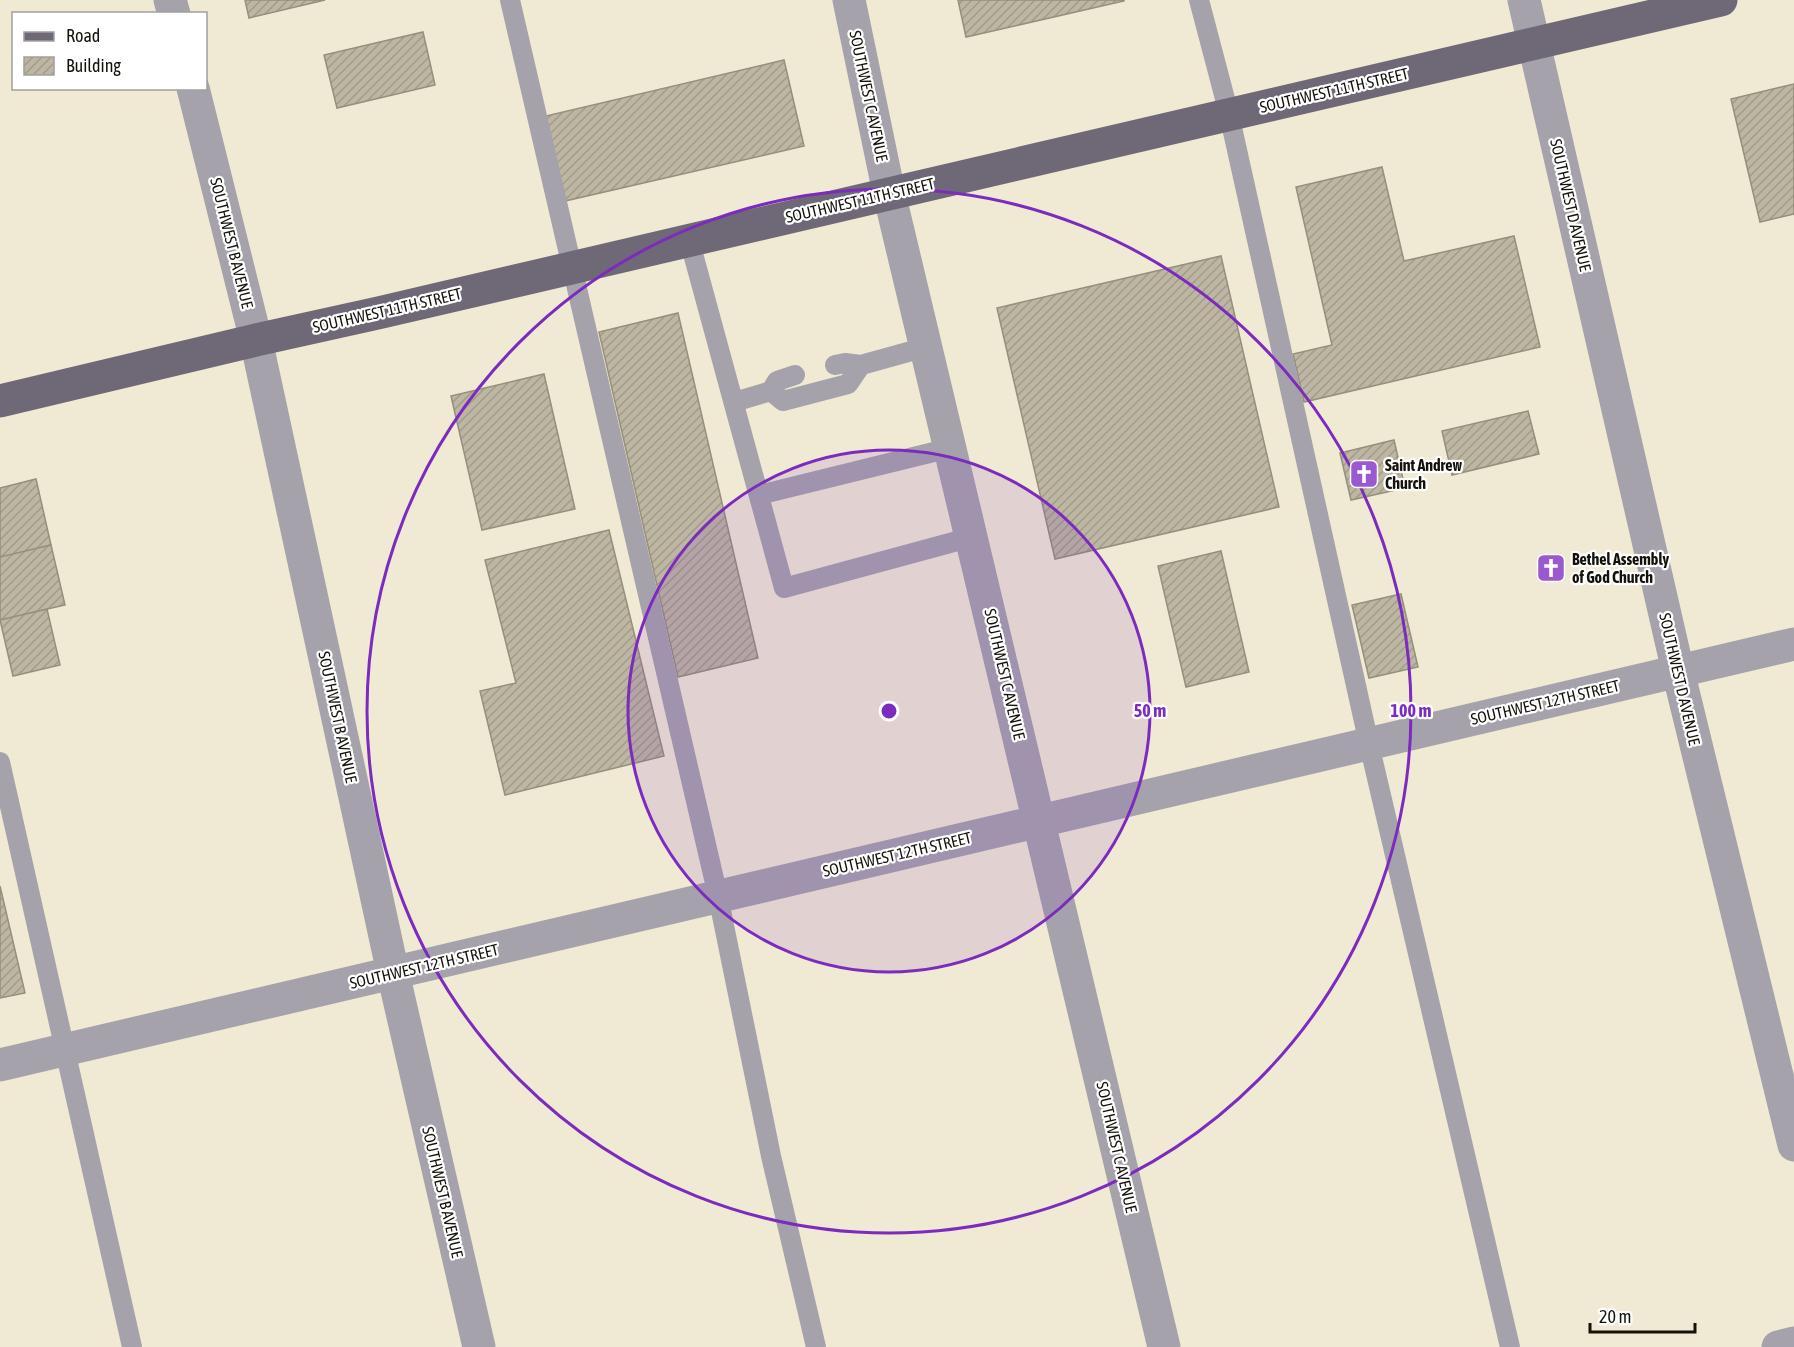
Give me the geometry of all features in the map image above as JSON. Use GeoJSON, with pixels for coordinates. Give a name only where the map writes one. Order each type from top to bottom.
{"type":"FeatureCollection","features":[{"type":"Feature","properties":{"kind":"main road","name":"SOUTHWEST 11TH STREET"},"geometry":{"type":"LineString","coordinates":[[0,401],[1721,0]]}},
{"type":"Feature","properties":{"kind":"street","name":"SOUTHWEST C AVENUE"},"geometry":{"type":"LineString","coordinates":[[849,0],[889,193],[1164,1347]]}},
{"type":"Feature","properties":{"kind":"street","name":"SOUTHWEST D AVENUE"},"geometry":{"type":"LineString","coordinates":[[1524,0],[1678,671],[1794,1145]]}},
{"type":"Feature","properties":{"kind":"street","name":"SOUTHWEST B AVENUE"},"geometry":{"type":"LineString","coordinates":[[194,90],[256,340],[393,973],[478,1347]]}},
{"type":"Feature","properties":{"kind":"street","name":"SOUTHWEST 12TH STREET"},"geometry":{"type":"LineString","coordinates":[[0,1065],[1794,644]]}},
{"type":"Feature","properties":{"kind":"street"},"geometry":{"type":"LineString","coordinates":[[1778,1347],[1794,1343]]}},
{"type":"Feature","properties":{"kind":"lane"},"geometry":{"type":"LineString","coordinates":[[510,0],[718,896],[771,1156],[816,1347]]}},
{"type":"Feature","properties":{"kind":"lane"},"geometry":{"type":"LineString","coordinates":[[1199,0],[1230,114],[1369,744],[1510,1347]]}},
{"type":"Feature","properties":{"kind":"lane"},"geometry":{"type":"LineString","coordinates":[[690,239],[784,588],[972,537]]}},
{"type":"Feature","properties":{"kind":"lane"},"geometry":{"type":"LineString","coordinates":[[836,365],[845,363],[861,365],[926,347]]}},
{"type":"Feature","properties":{"kind":"lane"},"geometry":{"type":"LineString","coordinates":[[771,391],[783,400],[848,384],[861,365]]}},
{"type":"Feature","properties":{"kind":"lane"},"geometry":{"type":"LineString","coordinates":[[734,402],[771,391],[777,381],[795,375]]}},
{"type":"Feature","properties":{"kind":"lane"},"geometry":{"type":"LineString","coordinates":[[759,495],[950,448]]}},
{"type":"Feature","properties":{"kind":"lane"},"geometry":{"type":"LineString","coordinates":[[0,762],[132,1347]]}},
{"type":"Feature","properties":{"kind":"building"},"geometry":{"type":"Polygon","coordinates":[[[245,0],[325,0],[249,18],[245,0]]]}},
{"type":"Feature","properties":{"kind":"building"},"geometry":{"type":"Polygon","coordinates":[[[958,0],[1124,0],[1124,1],[966,37],[958,0]]]}},
{"type":"Feature","properties":{"kind":"building"},"geometry":{"type":"Polygon","coordinates":[[[423,32],[435,85],[337,108],[324,55],[423,32]]]}},
{"type":"Feature","properties":{"kind":"building"},"geometry":{"type":"Polygon","coordinates":[[[784,60],[804,146],[565,201],[546,116],[784,60]]]}},
{"type":"Feature","properties":{"kind":"building"},"geometry":{"type":"Polygon","coordinates":[[[1794,84],[1794,214],[1760,222],[1731,99],[1794,84]]]}},
{"type":"Feature","properties":{"kind":"building"},"geometry":{"type":"Polygon","coordinates":[[[1382,167],[1404,261],[1514,236],[1540,347],[1304,402],[1293,354],[1332,345],[1296,187],[1382,167]]]}},
{"type":"Feature","properties":{"kind":"building"},"geometry":{"type":"Polygon","coordinates":[[[1221,256],[1279,507],[1055,559],[997,308],[1221,256]]]}},
{"type":"Feature","properties":{"kind":"building"},"geometry":{"type":"Polygon","coordinates":[[[678,313],[758,658],[678,677],[599,332],[678,313]]]}},
{"type":"Feature","properties":{"kind":"building"},"geometry":{"type":"Polygon","coordinates":[[[544,374],[575,509],[482,530],[451,396],[544,374]]]}},
{"type":"Feature","properties":{"kind":"building"},"geometry":{"type":"Polygon","coordinates":[[[1528,411],[1539,454],[1452,475],[1442,431],[1528,411]]]}},
{"type":"Feature","properties":{"kind":"building"},"geometry":{"type":"Polygon","coordinates":[[[1394,440],[1405,488],[1351,500],[1340,453],[1394,440]]]}},
{"type":"Feature","properties":{"kind":"building"},"geometry":{"type":"Polygon","coordinates":[[[36,479],[51,545],[0,557],[0,488],[36,479]]]}},
{"type":"Feature","properties":{"kind":"building"},"geometry":{"type":"Polygon","coordinates":[[[609,530],[664,756],[505,795],[480,691],[516,683],[485,560],[609,530]]]}},
{"type":"Feature","properties":{"kind":"building"},"geometry":{"type":"Polygon","coordinates":[[[51,545],[65,605],[0,620],[0,557],[51,545]]]}},
{"type":"Feature","properties":{"kind":"building"},"geometry":{"type":"Polygon","coordinates":[[[1221,551],[1249,672],[1186,687],[1158,566],[1221,551]]]}},
{"type":"Feature","properties":{"kind":"building"},"geometry":{"type":"Polygon","coordinates":[[[1401,594],[1418,667],[1369,678],[1352,605],[1401,594]]]}},
{"type":"Feature","properties":{"kind":"building"},"geometry":{"type":"Polygon","coordinates":[[[47,609],[60,665],[13,676],[0,620],[47,609]]]}},
{"type":"Feature","properties":{"kind":"building"},"geometry":{"type":"Polygon","coordinates":[[[0,886],[25,993],[0,998],[0,886]]]}},
{"type":"Feature","properties":{"kind":"place","name":"Saint Andrew Church"},"geometry":{"type":"Point","coordinates":[1364,474]}},
{"type":"Feature","properties":{"kind":"place","name":"Bethel Assembly of God Church"},"geometry":{"type":"Point","coordinates":[1551,568]}}]}
